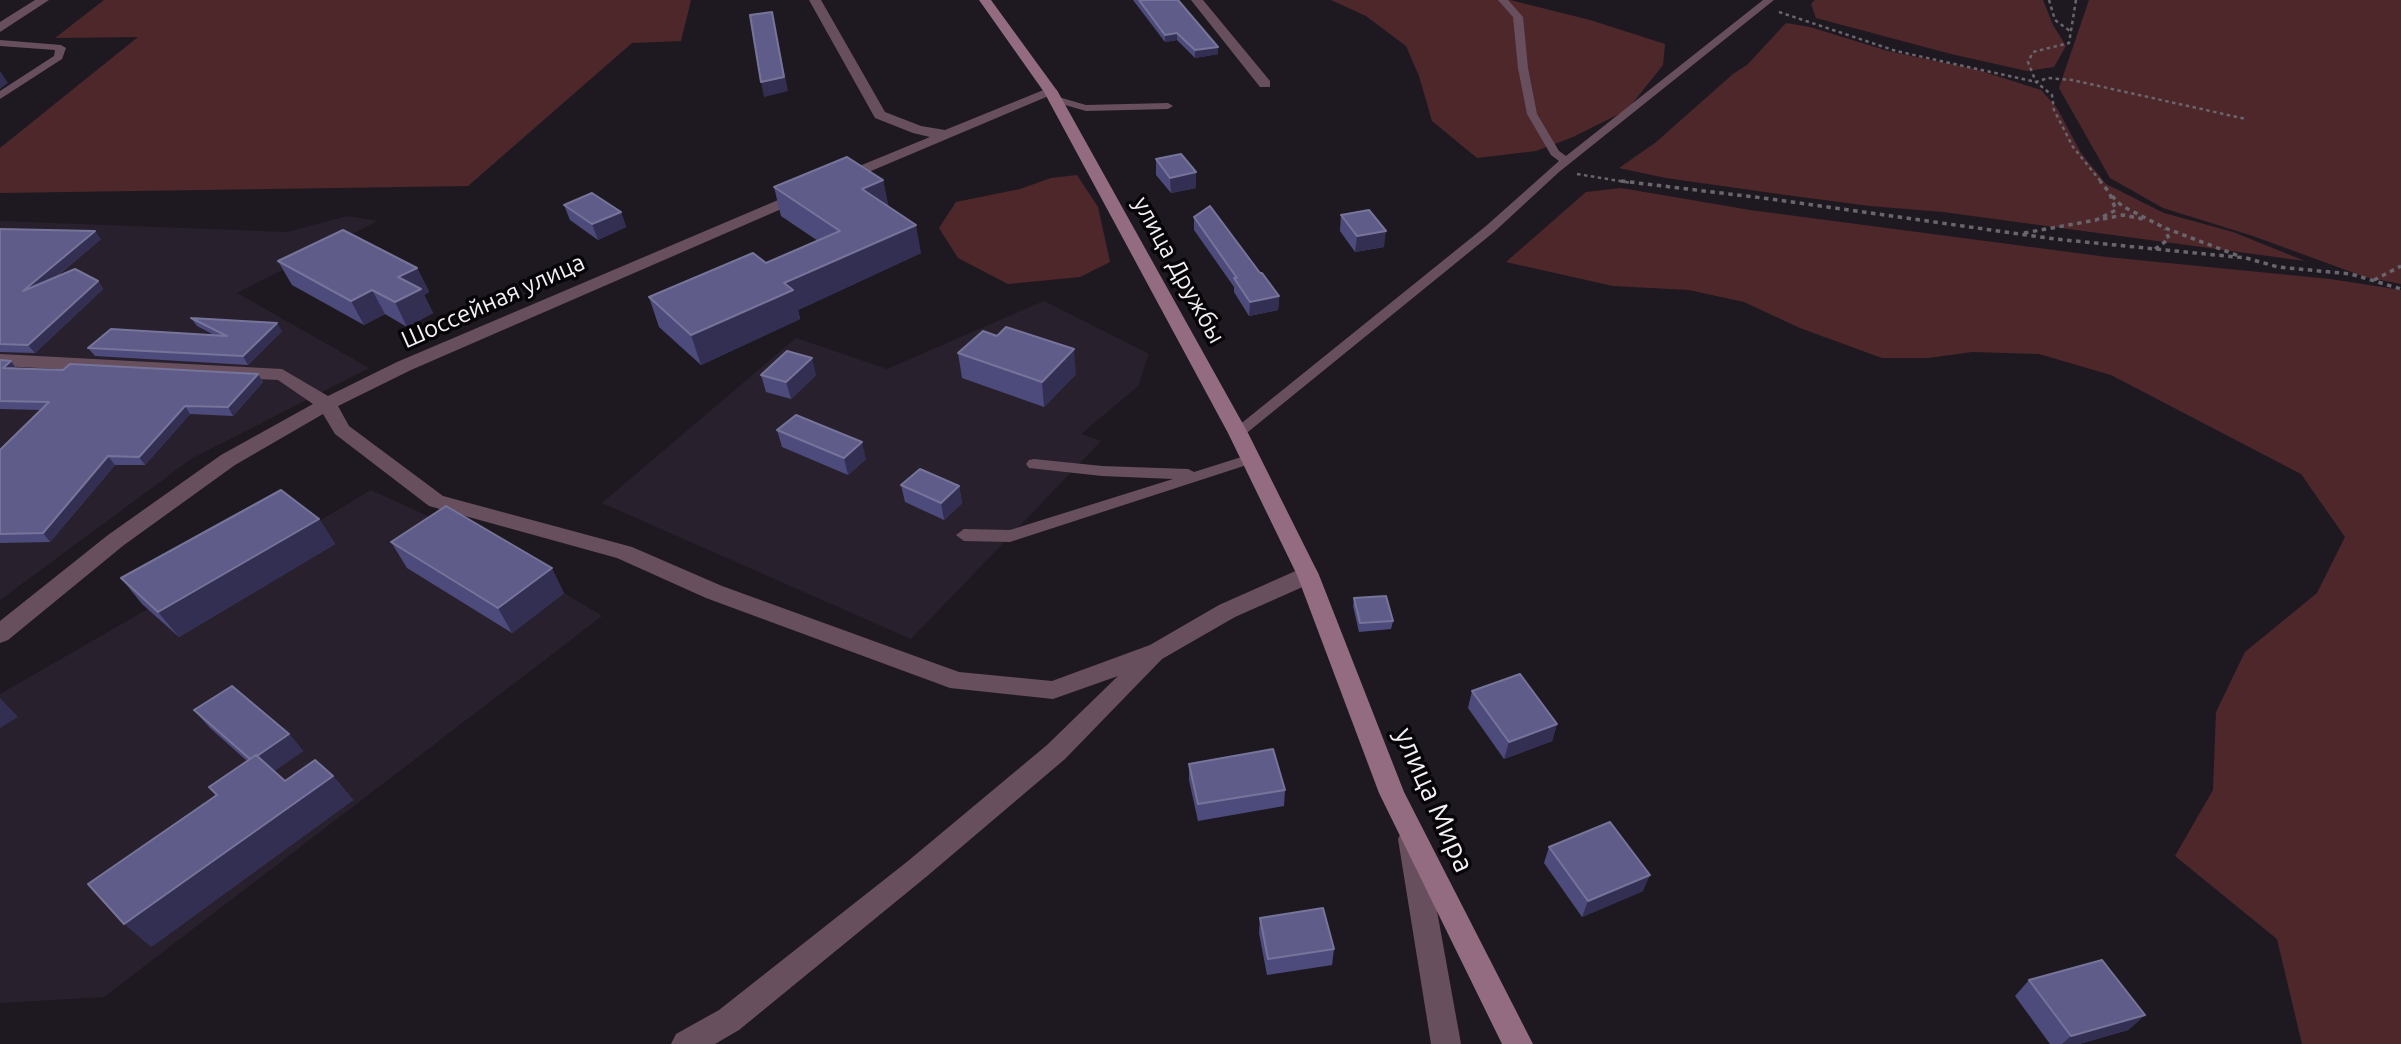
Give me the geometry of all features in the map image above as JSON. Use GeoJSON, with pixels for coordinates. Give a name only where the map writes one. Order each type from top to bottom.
{"type":"FeatureCollection","features":[{"type":"Feature","properties":{"kind":"street"},"geometry":{"type":"LineString","coordinates":[[0,28],[43,0]]}},
{"type":"Feature","properties":{"kind":"street"},"geometry":{"type":"LineString","coordinates":[[815,0],[880,115],[918,130],[947,135]]}},
{"type":"Feature","properties":{"kind":"street","name":"улица Дружбы"},"geometry":{"type":"LineString","coordinates":[[985,0],[1053,96],[1238,433],[1308,575]]}},
{"type":"Feature","properties":{"kind":"street"},"geometry":{"type":"LineString","coordinates":[[1198,0],[1265,84]]}},
{"type":"Feature","properties":{"kind":"street","name":"Шоссейная улица"},"geometry":{"type":"LineString","coordinates":[[0,634],[116,540],[217,468],[327,404],[404,366],[572,293],[947,135],[1053,96]]}},
{"type":"Feature","properties":{"kind":"street"},"geometry":{"type":"LineString","coordinates":[[0,360],[282,375],[327,404],[342,430],[436,501],[624,552],[714,592],[958,681],[1053,690],[1158,651],[1227,611],[1308,575]]}},
{"type":"Feature","properties":{"kind":"street","name":"улица Мира"},"geometry":{"type":"LineString","coordinates":[[1308,575],[1392,793],[1518,1044]]}},
{"type":"Feature","properties":{"kind":"street"},"geometry":{"type":"LineString","coordinates":[[686,1044],[729,1020],[927,860],[1056,752],[1158,651]]}},
{"type":"Feature","properties":{"kind":"street"},"geometry":{"type":"LineString","coordinates":[[1409,828],[1446,1044]]}},
{"type":"Feature","properties":{"kind":"lane"},"geometry":{"type":"LineString","coordinates":[[1503,0],[1518,17],[1523,68],[1532,114],[1555,153],[1567,161]]}},
{"type":"Feature","properties":{"kind":"lane"},"geometry":{"type":"LineString","coordinates":[[1238,433],[1490,229],[1555,170],[1765,3]]}},
{"type":"Feature","properties":{"kind":"lane"},"geometry":{"type":"LineString","coordinates":[[0,43],[61,48],[58,57],[0,96]]}},
{"type":"Feature","properties":{"kind":"lane"},"geometry":{"type":"LineString","coordinates":[[1053,96],[1086,108],[1168,106]]}},
{"type":"Feature","properties":{"kind":"lane"},"geometry":{"type":"LineString","coordinates":[[964,535],[1010,536],[1251,459]]}},
{"type":"Feature","properties":{"kind":"lane"},"geometry":{"type":"LineString","coordinates":[[1034,464],[1102,471],[1201,475]]}},
{"type":"Feature","properties":{"kind":"path"},"geometry":{"type":"LineString","coordinates":[[2049,0],[2055,20],[2070,31]]}},
{"type":"Feature","properties":{"kind":"path"},"geometry":{"type":"LineString","coordinates":[[2036,82],[2028,62],[2033,52],[2069,43],[2076,0]]}},
{"type":"Feature","properties":{"kind":"path"},"geometry":{"type":"LineString","coordinates":[[1765,3],[1862,41],[2036,82],[2052,95],[2054,110],[2073,147],[2109,192],[2122,206],[2165,228],[2278,267],[2351,274],[2401,289]]}},
{"type":"Feature","properties":{"kind":"path"},"geometry":{"type":"LineString","coordinates":[[2036,82],[2048,78],[2072,80],[2246,118]]}},
{"type":"Feature","properties":{"kind":"path"},"geometry":{"type":"LineString","coordinates":[[1555,170],[1663,188],[1771,199],[2020,233],[2246,258]]}},
{"type":"Feature","properties":{"kind":"path"},"geometry":{"type":"LineString","coordinates":[[2096,220],[2116,210],[2109,192]]}},
{"type":"Feature","properties":{"kind":"path"},"geometry":{"type":"LineString","coordinates":[[2020,233],[2123,215],[2148,219]]}},
{"type":"Feature","properties":{"kind":"path"},"geometry":{"type":"LineString","coordinates":[[2155,249],[2169,239],[2165,228]]}},
{"type":"Feature","properties":{"kind":"path"},"geometry":{"type":"LineString","coordinates":[[2374,280],[2401,266]]}},
{"type":"Feature","properties":{"kind":"shaded area"},"geometry":{"type":"Polygon","coordinates":[[[104,0],[691,0],[681,41],[632,43],[468,186],[0,193],[0,148],[138,37],[55,38],[104,0]]]}},
{"type":"Feature","properties":{"kind":"shaded area"},"geometry":{"type":"Polygon","coordinates":[[[1331,0],[1510,0],[1590,20],[1665,44],[1663,65],[1627,110],[1573,137],[1536,151],[1477,158],[1432,121],[1419,76],[1406,46],[1366,16],[1331,0]]]}},
{"type":"Feature","properties":{"kind":"shaded area"},"geometry":{"type":"Polygon","coordinates":[[[1815,0],[2043,0],[2053,25],[2066,46],[2054,67],[2027,71],[1816,18],[1811,4],[1815,0]]]}},
{"type":"Feature","properties":{"kind":"shaded area"},"geometry":{"type":"Polygon","coordinates":[[[2089,0],[2401,0],[2401,284],[2365,277],[2253,236],[2163,208],[2110,178],[2059,88],[2089,0]]]}},
{"type":"Feature","properties":{"kind":"shaded area"},"geometry":{"type":"Polygon","coordinates":[[[1786,23],[1810,27],[1888,51],[1975,69],[2041,90],[2057,108],[2081,153],[2106,184],[2164,213],[2233,232],[2305,261],[1943,212],[1786,195],[1666,178],[1619,168],[1655,143],[1733,74],[1747,65],[1786,23]]]}},
{"type":"Feature","properties":{"kind":"shaded area"},"geometry":{"type":"Polygon","coordinates":[[[1077,175],[1098,207],[1110,262],[1080,277],[1008,284],[958,258],[939,228],[956,202],[1020,189],[1051,178],[1077,175]]]}},
{"type":"Feature","properties":{"kind":"shaded area"},"geometry":{"type":"Polygon","coordinates":[[[1621,188],[1750,210],[2107,257],[2330,279],[2401,290],[2401,1044],[2302,1044],[2277,939],[2175,856],[2213,790],[2216,712],[2245,652],[2317,593],[2345,537],[2301,474],[2111,375],[2039,354],[1972,352],[1928,358],[1882,358],[1800,328],[1744,302],[1689,290],[1613,286],[1506,262],[1586,192],[1621,188]]]}},
{"type":"Feature","properties":{"kind":"shaded area"},"geometry":{"type":"Polygon","coordinates":[[[347,216],[377,221],[237,293],[369,368],[191,459],[0,600],[0,221],[288,232],[347,216]]]}},
{"type":"Feature","properties":{"kind":"shaded area"},"geometry":{"type":"Polygon","coordinates":[[[1044,301],[1149,354],[1138,386],[1081,434],[1101,441],[911,639],[602,503],[796,338],[887,369],[1044,301]]]}},
{"type":"Feature","properties":{"kind":"shaded area"},"geometry":{"type":"Polygon","coordinates":[[[371,490],[460,531],[602,616],[104,997],[0,1003],[0,694],[148,609],[311,526],[371,490]]]}},
{"type":"Feature","properties":{"kind":"building"},"geometry":{"type":"Polygon","coordinates":[[[1139,0],[1178,0],[1218,47],[1195,50],[1177,33],[1165,35],[1139,0]]]}},
{"type":"Feature","properties":{"kind":"building"},"geometry":{"type":"Polygon","coordinates":[[[772,12],[784,77],[761,82],[750,15],[772,12]]]}},
{"type":"Feature","properties":{"kind":"building"},"geometry":{"type":"Polygon","coordinates":[[[1181,154],[1196,172],[1170,178],[1156,159],[1181,154]]]}},
{"type":"Feature","properties":{"kind":"building"},"geometry":{"type":"Polygon","coordinates":[[[847,157],[883,180],[862,189],[916,225],[784,283],[793,290],[691,335],[649,297],[753,253],[766,263],[840,231],[774,187],[847,157]]]}},
{"type":"Feature","properties":{"kind":"building"},"geometry":{"type":"Polygon","coordinates":[[[592,193],[621,212],[592,224],[564,205],[592,193]]]}},
{"type":"Feature","properties":{"kind":"building"},"geometry":{"type":"Polygon","coordinates":[[[1210,206],[1279,296],[1250,302],[1234,278],[1237,278],[1194,217],[1210,206]]]}},
{"type":"Feature","properties":{"kind":"building"},"geometry":{"type":"Polygon","coordinates":[[[1369,210],[1386,231],[1357,236],[1341,215],[1369,210]]]}},
{"type":"Feature","properties":{"kind":"building"},"geometry":{"type":"Polygon","coordinates":[[[0,229],[95,231],[23,291],[75,269],[98,281],[28,345],[0,344],[0,229]]]}},
{"type":"Feature","properties":{"kind":"building"},"geometry":{"type":"Polygon","coordinates":[[[343,230],[417,268],[398,277],[421,289],[395,302],[372,290],[351,301],[278,261],[343,230]]]}},
{"type":"Feature","properties":{"kind":"building"},"geometry":{"type":"Polygon","coordinates":[[[191,318],[277,323],[243,356],[88,348],[111,329],[227,336],[191,318]]]}},
{"type":"Feature","properties":{"kind":"building"},"geometry":{"type":"Polygon","coordinates":[[[1006,327],[1074,349],[1042,382],[958,353],[983,331],[997,336],[1006,327]]]}},
{"type":"Feature","properties":{"kind":"building"},"geometry":{"type":"Polygon","coordinates":[[[787,351],[812,358],[786,382],[761,375],[787,351]]]}},
{"type":"Feature","properties":{"kind":"building"},"geometry":{"type":"Polygon","coordinates":[[[0,360],[11,361],[3,368],[63,370],[70,364],[258,374],[228,407],[185,406],[139,457],[108,456],[43,533],[0,534],[0,450],[49,402],[0,401],[0,360]]]}},
{"type":"Feature","properties":{"kind":"building"},"geometry":{"type":"Polygon","coordinates":[[[796,415],[862,442],[844,458],[777,430],[796,415]]]}},
{"type":"Feature","properties":{"kind":"building"},"geometry":{"type":"Polygon","coordinates":[[[920,469],[959,486],[941,503],[901,485],[920,469]]]}},
{"type":"Feature","properties":{"kind":"building"},"geometry":{"type":"Polygon","coordinates":[[[281,490],[319,519],[158,612],[121,578],[281,490]]]}},
{"type":"Feature","properties":{"kind":"building"},"geometry":{"type":"Polygon","coordinates":[[[446,506],[552,568],[498,608],[391,542],[446,506]]]}},
{"type":"Feature","properties":{"kind":"building"},"geometry":{"type":"Polygon","coordinates":[[[1386,596],[1393,621],[1360,623],[1354,598],[1386,596]]]}},
{"type":"Feature","properties":{"kind":"building"},"geometry":{"type":"Polygon","coordinates":[[[1520,674],[1557,724],[1509,742],[1472,691],[1520,674]]]}},
{"type":"Feature","properties":{"kind":"building"},"geometry":{"type":"Polygon","coordinates":[[[232,686],[289,734],[250,759],[194,710],[232,686]]]}},
{"type":"Feature","properties":{"kind":"building"},"geometry":{"type":"Polygon","coordinates":[[[1273,749],[1285,790],[1198,804],[1189,764],[1273,749]]]}},
{"type":"Feature","properties":{"kind":"building"},"geometry":{"type":"Polygon","coordinates":[[[256,755],[285,781],[315,760],[333,776],[124,924],[88,884],[217,795],[209,787],[256,755]]]}},
{"type":"Feature","properties":{"kind":"building"},"geometry":{"type":"Polygon","coordinates":[[[1610,822],[1650,875],[1588,901],[1549,847],[1610,822]]]}},
{"type":"Feature","properties":{"kind":"building"},"geometry":{"type":"Polygon","coordinates":[[[1323,908],[1334,949],[1268,959],[1260,918],[1323,908]]]}},
{"type":"Feature","properties":{"kind":"building"},"geometry":{"type":"Polygon","coordinates":[[[2102,960],[2145,1015],[2071,1036],[2029,980],[2102,960]]]}}]}
